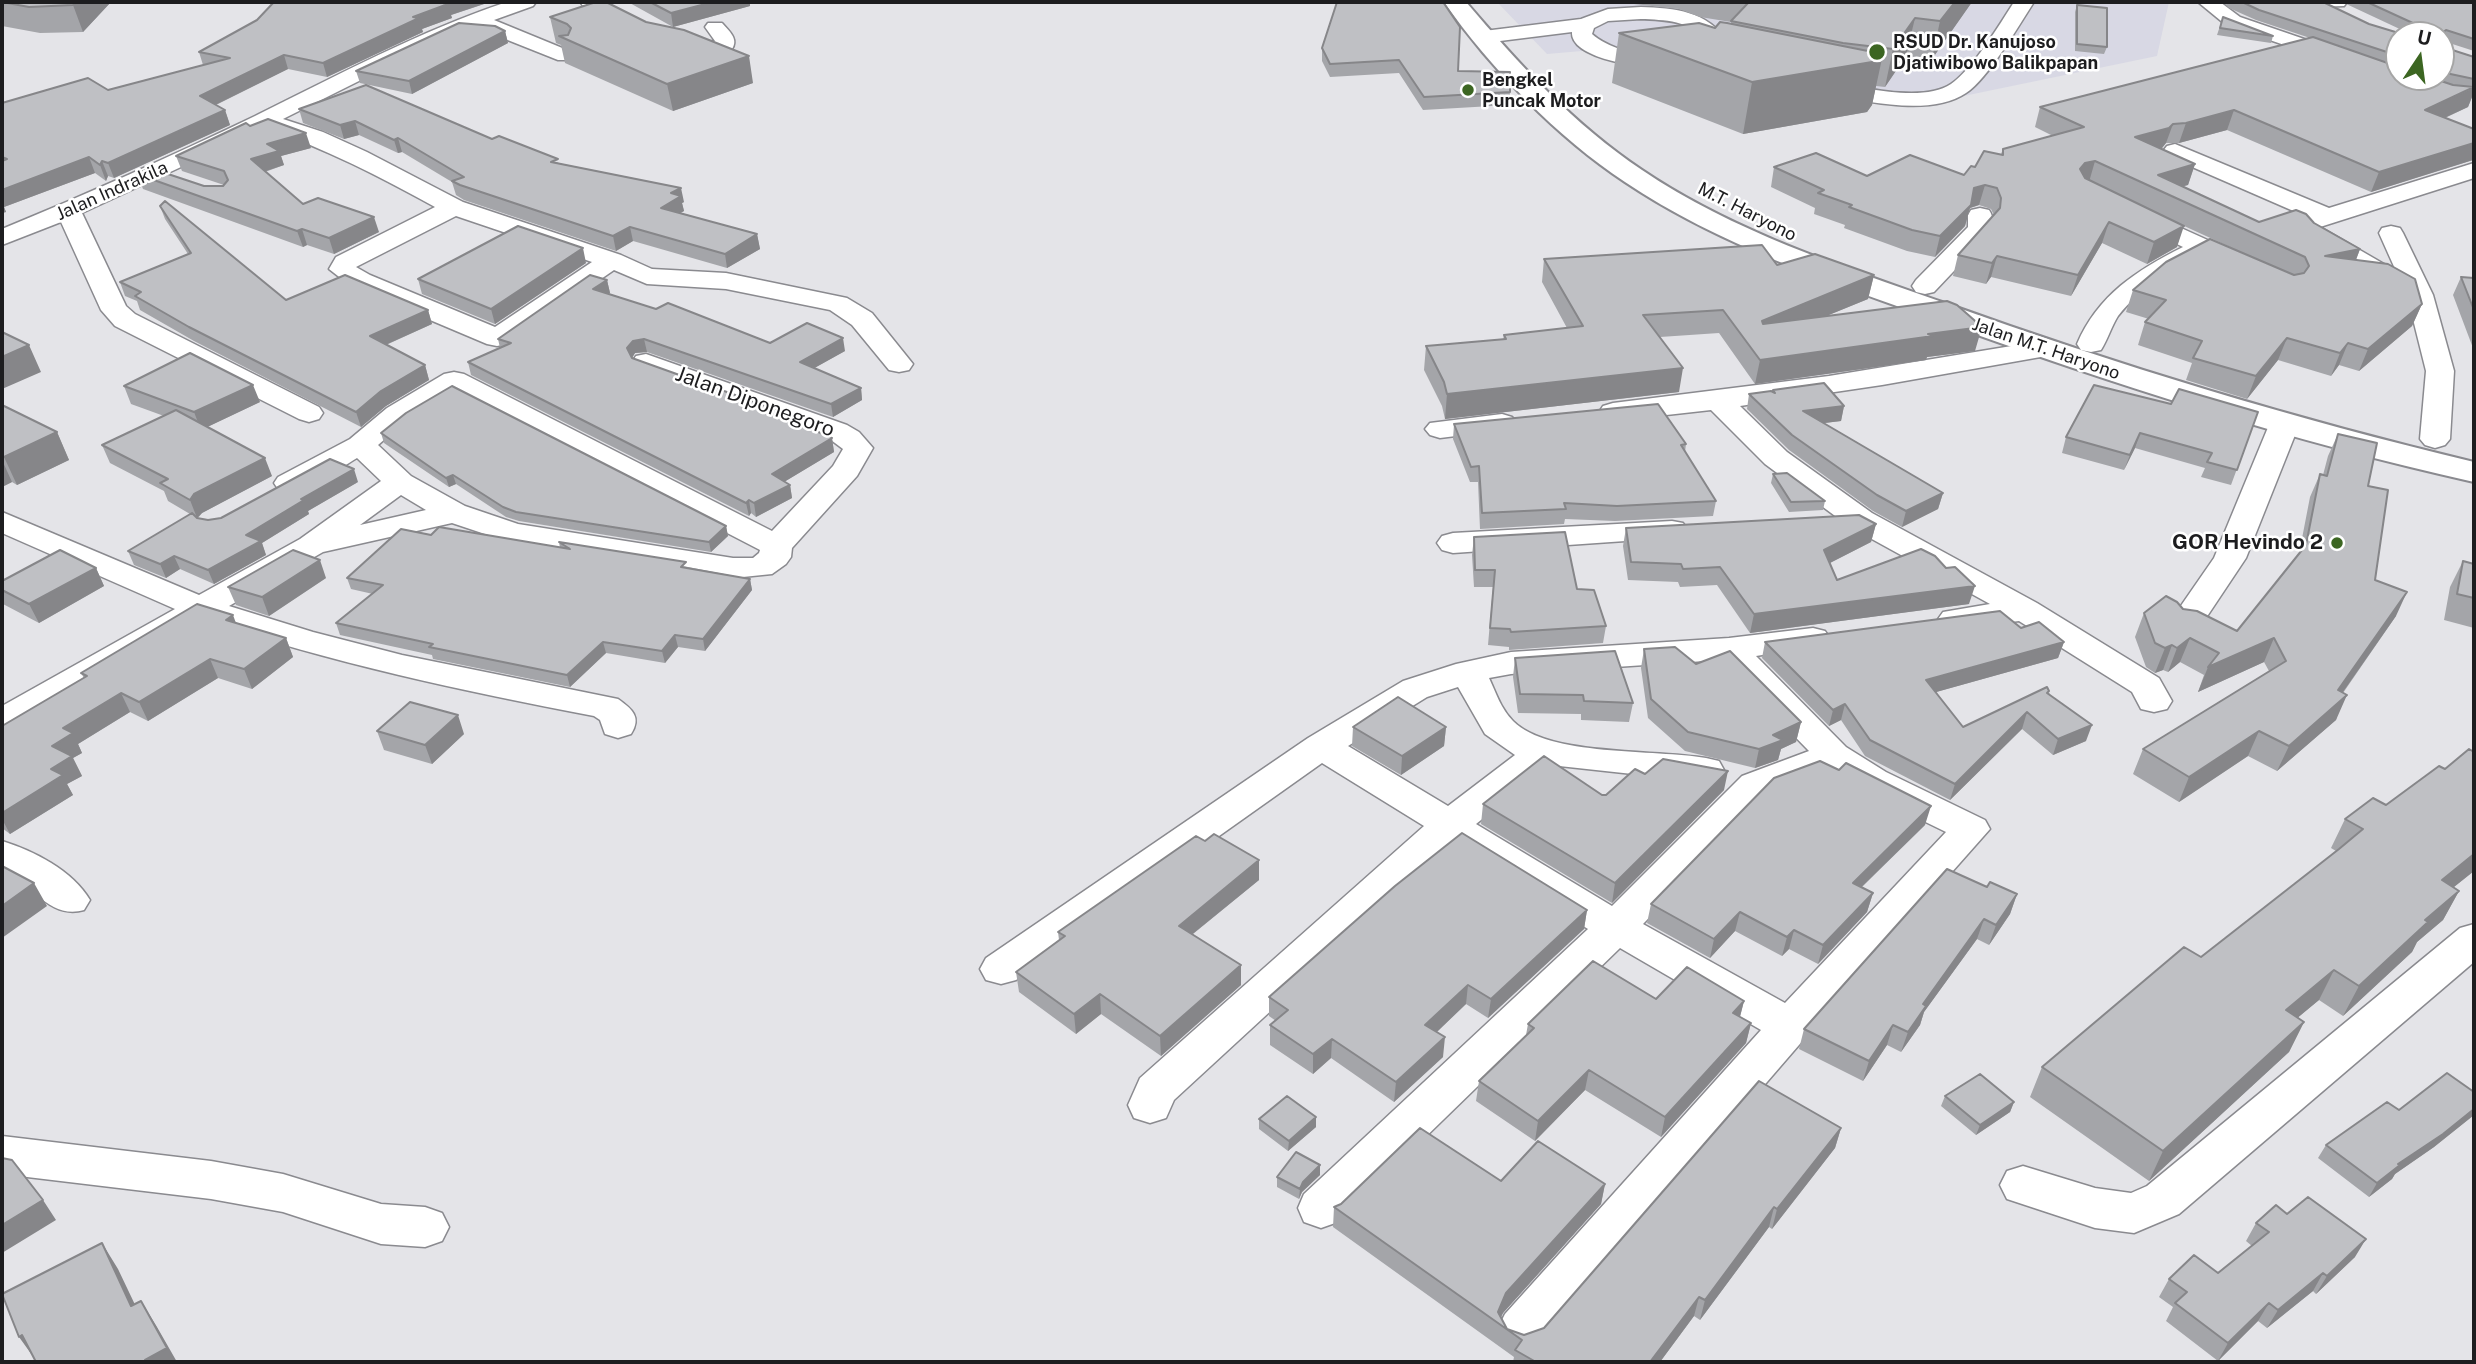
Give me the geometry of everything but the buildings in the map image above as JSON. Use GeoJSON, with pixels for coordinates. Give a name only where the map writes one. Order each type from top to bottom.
{"type":"FeatureCollection","features":[{"type":"Feature","properties":{"kind":"highway","name":"Jalan M.T. Haryono"},"geometry":{"type":"LineString","coordinates":[[1455,2],[1502,33],[1532,92],[1564,123],[1599,152],[1679,203],[1725,228],[1821,268],[2042,349],[2284,425],[2474,472]]}},
{"type":"Feature","properties":{"kind":"highway","name":"M.T. Haryono"},"geometry":{"type":"LineString","coordinates":[[1502,33],[1592,116],[1685,179],[1746,214],[1802,240],[2024,321]]}},
{"type":"Feature","properties":{"kind":"highway","name":"Jalan M.T. Haryono"},"geometry":{"type":"LineString","coordinates":[[2024,321],[2229,386],[2474,449]]}},
{"type":"Feature","properties":{"kind":"street","name":"Jalan Indrakila"},"geometry":{"type":"LineString","coordinates":[[2,238],[69,212],[474,19],[526,2]]}},
{"type":"Feature","properties":{"kind":"street"},"geometry":{"type":"LineString","coordinates":[[590,2],[620,22],[690,51],[706,51],[725,45],[725,40],[715,27]]}},
{"type":"Feature","properties":{"kind":"street"},"geometry":{"type":"LineString","coordinates":[[1808,84],[1889,97],[1930,96],[1959,88],[2024,2]]}},
{"type":"Feature","properties":{"kind":"street"},"geometry":{"type":"LineString","coordinates":[[2208,2],[2212,8],[2233,21],[2354,63]]}},
{"type":"Feature","properties":{"kind":"street"},"geometry":{"type":"LineString","coordinates":[[2321,2],[2337,2]]}},
{"type":"Feature","properties":{"kind":"street"},"geometry":{"type":"LineString","coordinates":[[2321,2],[2352,17]]}},
{"type":"Feature","properties":{"kind":"street"},"geometry":{"type":"LineString","coordinates":[[1502,33],[1586,34],[1604,17],[1651,13],[1689,20],[1713,34],[1717,41],[1704,55],[1688,59],[1650,62],[1630,59],[1612,55],[1586,34],[1569,9]]}},
{"type":"Feature","properties":{"kind":"street"},"geometry":{"type":"LineString","coordinates":[[474,19],[565,56]]}},
{"type":"Feature","properties":{"kind":"street"},"geometry":{"type":"LineString","coordinates":[[1688,59],[1728,67]]}},
{"type":"Feature","properties":{"kind":"street"},"geometry":{"type":"LineString","coordinates":[[264,120],[315,137],[359,157],[454,207],[612,260],[647,276],[669,280],[726,281],[838,304],[862,319],[899,364]]}},
{"type":"Feature","properties":{"kind":"street"},"geometry":{"type":"LineString","coordinates":[[2175,150],[2327,216]]}},
{"type":"Feature","properties":{"kind":"street"},"geometry":{"type":"LineString","coordinates":[[2420,295],[2308,231],[2306,226],[2327,216],[2474,170]]}},
{"type":"Feature","properties":{"kind":"street"},"geometry":{"type":"LineString","coordinates":[[155,172],[181,181]]}},
{"type":"Feature","properties":{"kind":"street"},"geometry":{"type":"LineString","coordinates":[[454,207],[345,262],[342,269],[360,281],[497,338],[612,260]]}},
{"type":"Feature","properties":{"kind":"street"},"geometry":{"type":"LineString","coordinates":[[2091,344],[2095,333],[2128,290],[2146,276],[2214,252],[2122,208]]}},
{"type":"Feature","properties":{"kind":"street"},"geometry":{"type":"LineString","coordinates":[[69,212],[114,310],[125,320],[309,412]]}},
{"type":"Feature","properties":{"kind":"street"},"geometry":{"type":"LineString","coordinates":[[1924,286],[1980,229],[1980,215]]}},
{"type":"Feature","properties":{"kind":"street"},"geometry":{"type":"LineString","coordinates":[[2392,233],[2420,295],[2440,371],[2435,439]]}},
{"type":"Feature","properties":{"kind":"street"},"geometry":{"type":"LineString","coordinates":[[1586,414],[1719,401],[1896,376],[2042,349]]}},
{"type":"Feature","properties":{"kind":"street","name":"Jalan Diponegoro"},"geometry":{"type":"LineString","coordinates":[[646,362],[837,431],[849,438],[858,448],[846,470],[775,546]]}},
{"type":"Feature","properties":{"kind":"street"},"geometry":{"type":"LineString","coordinates":[[263,496],[360,445],[397,414],[454,380],[775,546],[775,557],[752,569],[733,568],[512,533],[454,513],[400,482],[360,445]]}},
{"type":"Feature","properties":{"kind":"street"},"geometry":{"type":"LineString","coordinates":[[1719,401],[1776,458],[1861,520],[2025,610],[2147,686],[2154,701]]}},
{"type":"Feature","properties":{"kind":"street"},"geometry":{"type":"LineString","coordinates":[[1440,429],[1533,419]]}},
{"type":"Feature","properties":{"kind":"street"},"geometry":{"type":"LineString","coordinates":[[2186,623],[2230,558],[2284,425]]}},
{"type":"Feature","properties":{"kind":"street"},"geometry":{"type":"LineString","coordinates":[[2,721],[311,546],[400,482]]}},
{"type":"Feature","properties":{"kind":"street"},"geometry":{"type":"LineString","coordinates":[[311,546],[454,513]]}},
{"type":"Feature","properties":{"kind":"street"},"geometry":{"type":"LineString","coordinates":[[1820,522],[1861,520]]}},
{"type":"Feature","properties":{"kind":"street"},"geometry":{"type":"LineString","coordinates":[[2,522],[200,607],[352,653],[458,679],[606,707],[618,716],[618,726]]}},
{"type":"Feature","properties":{"kind":"street"},"geometry":{"type":"LineString","coordinates":[[1453,543],[1698,529]]}},
{"type":"Feature","properties":{"kind":"street"},"geometry":{"type":"LineString","coordinates":[[1931,622],[2025,610]]}},
{"type":"Feature","properties":{"kind":"street"},"geometry":{"type":"LineString","coordinates":[[1001,969],[1321,746],[1406,694],[1468,672],[1511,663],[1729,649],[1850,633]]}},
{"type":"Feature","properties":{"kind":"street"},"geometry":{"type":"LineString","coordinates":[[1522,1330],[1790,1026],[1970,829],[1873,781],[1833,756],[1815,734],[1729,649]]}},
{"type":"Feature","properties":{"kind":"street"},"geometry":{"type":"LineString","coordinates":[[1468,672],[1501,731],[1525,747],[1542,753],[1681,765],[1755,785]]}},
{"type":"Feature","properties":{"kind":"street"},"geometry":{"type":"LineString","coordinates":[[1321,746],[1616,927],[1790,1026]]}},
{"type":"Feature","properties":{"kind":"street"},"geometry":{"type":"LineString","coordinates":[[1150,1105],[1156,1090],[1448,826],[1542,753]]}},
{"type":"Feature","properties":{"kind":"street"},"geometry":{"type":"LineString","coordinates":[[1321,1208],[1616,927],[1755,785],[1833,756]]}},
{"type":"Feature","properties":{"kind":"street"},"geometry":{"type":"LineString","coordinates":[[2,855],[30,867],[69,900]]}},
{"type":"Feature","properties":{"kind":"street"},"geometry":{"type":"LineString","coordinates":[[2023,1185],[2095,1209],[2134,1213],[2163,1200],[2474,939]]}},
{"type":"Feature","properties":{"kind":"street"},"geometry":{"type":"LineString","coordinates":[[2,1155],[211,1180],[283,1193],[381,1224],[425,1227]]}},
{"type":"Feature","properties":{"kind":"shaded area","name":"RSUD Dr. Kanujoso Djatiwibowo Balikpapan"},"geometry":{"type":"Polygon","coordinates":[[[1497,2],[2169,2],[2157,56],[1954,98],[1894,101],[1700,66],[1582,51],[1547,54],[1497,2]]]}},
{"type":"Feature","properties":{"kind":"place","name":"RSUD Dr. Kanujoso Djatiwibowo Balikpapan"},"geometry":{"type":"Point","coordinates":[1877,52]}},
{"type":"Feature","properties":{"kind":"place","name":"Bengkel Puncak Motor"},"geometry":{"type":"Point","coordinates":[1468,90]}},
{"type":"Feature","properties":{"kind":"place","name":"GOR Hevindo 2"},"geometry":{"type":"Point","coordinates":[2337,543]}}]}
